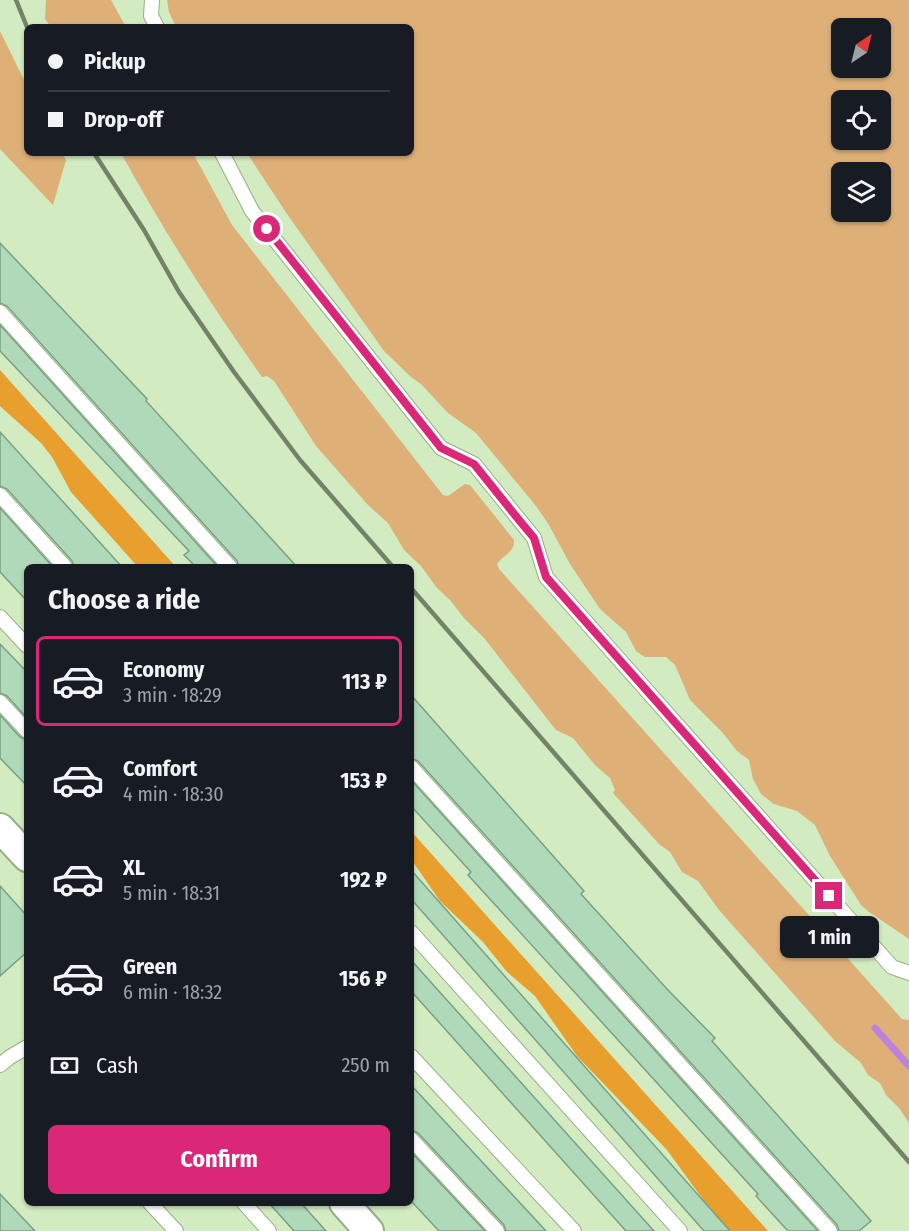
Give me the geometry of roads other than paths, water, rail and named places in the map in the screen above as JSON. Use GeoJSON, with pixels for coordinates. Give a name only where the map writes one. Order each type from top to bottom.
{"type":"FeatureCollection","features":[{"type":"Feature","properties":{"kind":"street"},"geometry":{"type":"LineString","coordinates":[[0,828],[24,854]]}},
{"type":"Feature","properties":{"kind":"street"},"geometry":{"type":"LineString","coordinates":[[347,1206],[369,1231]]}},
{"type":"Feature","properties":{"kind":"lane"},"geometry":{"type":"LineString","coordinates":[[152,0],[151,16],[155,24]]}},
{"type":"Feature","properties":{"kind":"lane"},"geometry":{"type":"LineString","coordinates":[[224,156],[252,211],[441,448],[474,464],[534,538],[546,577],[892,967],[909,973]]}},
{"type":"Feature","properties":{"kind":"lane"},"geometry":{"type":"LineString","coordinates":[[0,312],[227,564]]}},
{"type":"Feature","properties":{"kind":"lane"},"geometry":{"type":"LineString","coordinates":[[0,495],[62,564]]}},
{"type":"Feature","properties":{"kind":"lane"},"geometry":{"type":"LineString","coordinates":[[0,617],[24,643]]}},
{"type":"Feature","properties":{"kind":"lane"},"geometry":{"type":"LineString","coordinates":[[0,702],[24,728]]}},
{"type":"Feature","properties":{"kind":"lane"},"geometry":{"type":"LineString","coordinates":[[414,770],[830,1231]]}},
{"type":"Feature","properties":{"kind":"lane"},"geometry":{"type":"LineString","coordinates":[[414,935],[680,1231]]}},
{"type":"Feature","properties":{"kind":"lane"},"geometry":{"type":"LineString","coordinates":[[0,1065],[24,1049]]}},
{"type":"Feature","properties":{"kind":"lane"},"geometry":{"type":"LineString","coordinates":[[414,1059],[574,1231]]}},
{"type":"Feature","properties":{"kind":"lane"},"geometry":{"type":"LineString","coordinates":[[414,1142],[497,1231]]}},
{"type":"Feature","properties":{"kind":"lane"},"geometry":{"type":"LineString","coordinates":[[153,1206],[176,1231]]}},
{"type":"Feature","properties":{"kind":"lane"},"geometry":{"type":"LineString","coordinates":[[247,1206],[269,1231]]}},
{"type":"Feature","properties":{"kind":"waterway"},"geometry":{"type":"LineString","coordinates":[[875,1028],[909,1066]]}},
{"type":"Feature","properties":{"kind":"railway"},"geometry":{"type":"LineString","coordinates":[[16,0],[26,24]]}},
{"type":"Feature","properties":{"kind":"railway"},"geometry":{"type":"LineString","coordinates":[[96,156],[144,230],[179,292],[234,372],[300,460],[390,564]]}},
{"type":"Feature","properties":{"kind":"railway"},"geometry":{"type":"LineString","coordinates":[[414,591],[909,1162]]}}]}
